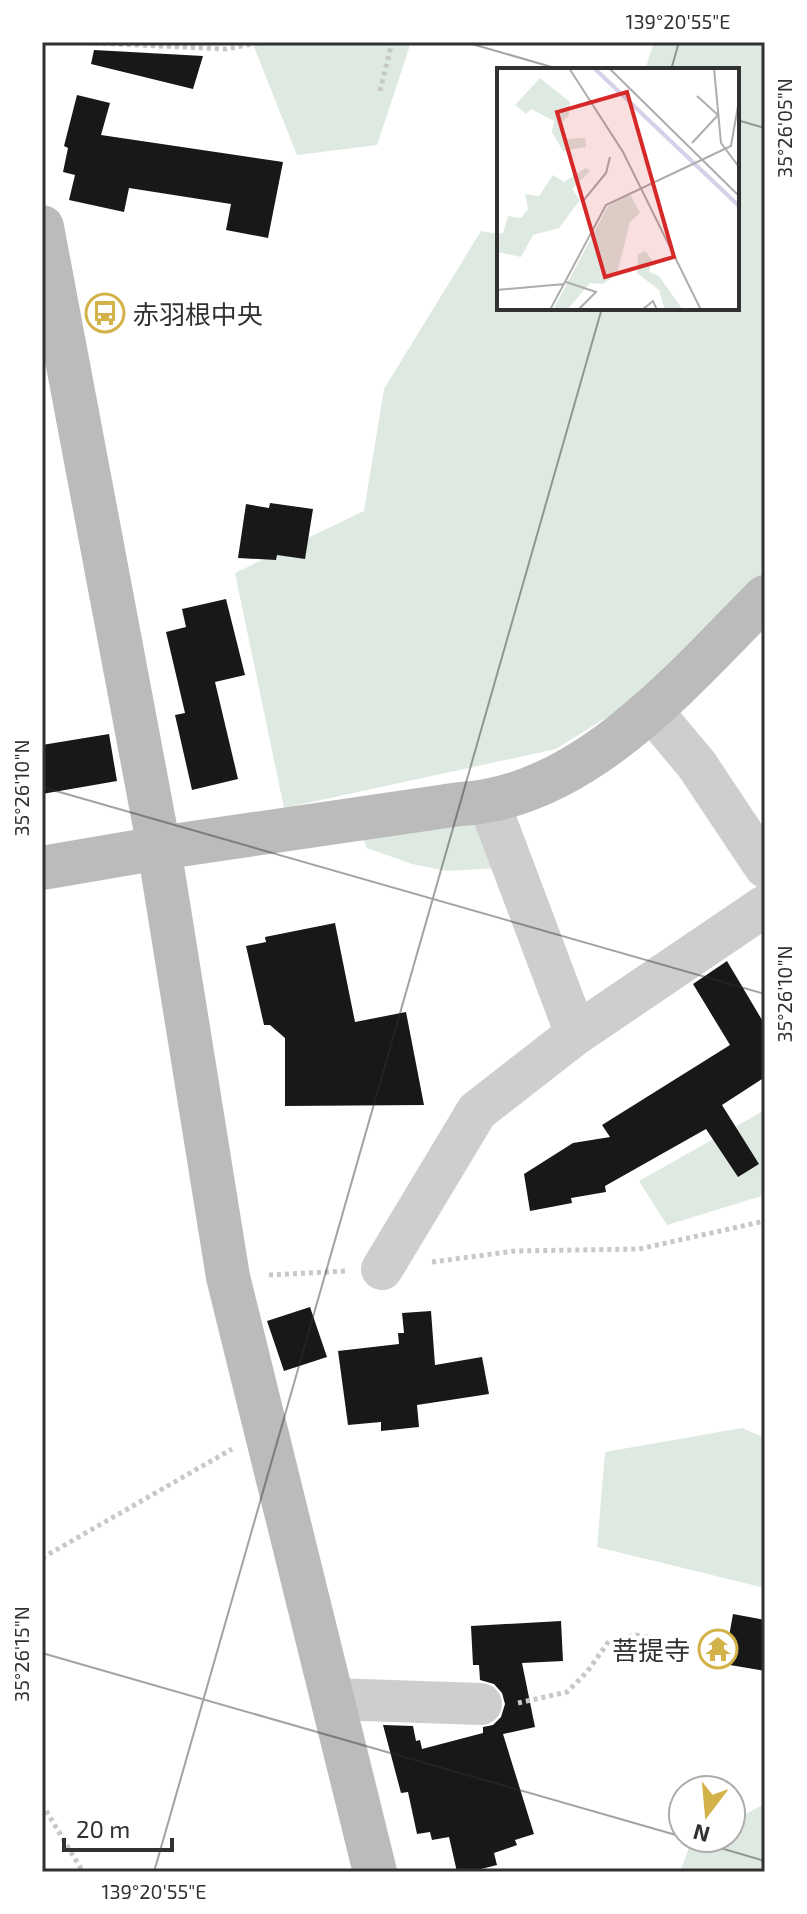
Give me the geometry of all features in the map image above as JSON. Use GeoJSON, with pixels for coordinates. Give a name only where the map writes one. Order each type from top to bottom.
{"type":"FeatureCollection","features":[{"type":"Feature","properties":{"kind":"street"},"geometry":{"type":"LineString","coordinates":[[42,227],[159,848],[228,1277],[375,1872]]}},
{"type":"Feature","properties":{"kind":"street"},"geometry":{"type":"LineString","coordinates":[[42,868],[460,804],[489,803],[573,770],[651,710],[765,597]]}},
{"type":"Feature","properties":{"kind":"street"},"geometry":{"type":"LineString","coordinates":[[651,710],[697,765],[765,867]]}},
{"type":"Feature","properties":{"kind":"street"},"geometry":{"type":"LineString","coordinates":[[489,803],[576,1034]]}},
{"type":"Feature","properties":{"kind":"street"},"geometry":{"type":"LineString","coordinates":[[382,1269],[477,1111],[576,1034],[765,906]]}},
{"type":"Feature","properties":{"kind":"street"},"geometry":{"type":"LineString","coordinates":[[332,1699],[481,1704]]}},
{"type":"Feature","properties":{"kind":"path"},"geometry":{"type":"LineString","coordinates":[[71,42],[226,49],[263,42]]}},
{"type":"Feature","properties":{"kind":"path"},"geometry":{"type":"LineString","coordinates":[[380,91],[392,42]]}},
{"type":"Feature","properties":{"kind":"path"},"geometry":{"type":"LineString","coordinates":[[228,1277],[382,1269],[515,1251],[639,1249],[765,1221]]}},
{"type":"Feature","properties":{"kind":"path"},"geometry":{"type":"LineString","coordinates":[[42,1558],[265,1431]]}},
{"type":"Feature","properties":{"kind":"path"},"geometry":{"type":"LineString","coordinates":[[481,1704],[515,1704],[567,1692],[587,1672],[609,1641],[636,1635],[681,1643]]}},
{"type":"Feature","properties":{"kind":"path"},"geometry":{"type":"LineString","coordinates":[[42,1804],[83,1872]]}},
{"type":"Feature","properties":{"kind":"shaded area"},"geometry":{"type":"Polygon","coordinates":[[[252,42],[411,42],[377,145],[297,155],[252,42]]]}},
{"type":"Feature","properties":{"kind":"shaded area"},"geometry":{"type":"Polygon","coordinates":[[[654,42],[765,42],[765,598],[728,641],[556,749],[284,808],[235,573],[364,511],[384,389],[481,231],[497,234],[497,310],[739,310],[739,68],[646,68],[654,42]]]}},
{"type":"Feature","properties":{"kind":"shaded area"},"geometry":{"type":"Polygon","coordinates":[[[486,823],[500,868],[447,871],[412,864],[367,848],[362,836],[486,823]]]}},
{"type":"Feature","properties":{"kind":"shaded area"},"geometry":{"type":"Polygon","coordinates":[[[765,1110],[765,1195],[667,1225],[639,1181],[765,1110]]]}},
{"type":"Feature","properties":{"kind":"shaded area"},"geometry":{"type":"Polygon","coordinates":[[[742,1428],[765,1438],[765,1588],[597,1547],[605,1452],[742,1428]]]}},
{"type":"Feature","properties":{"kind":"shaded area"},"geometry":{"type":"Polygon","coordinates":[[[765,1804],[765,1872],[680,1872],[687,1854],[747,1854],[747,1813],[765,1804]]]}},
{"type":"Feature","properties":{"kind":"building"},"geometry":{"type":"Polygon","coordinates":[[[94,50],[203,56],[193,89],[91,64],[94,50]]]}},
{"type":"Feature","properties":{"kind":"building"},"geometry":{"type":"Polygon","coordinates":[[[77,95],[110,103],[101,135],[283,162],[268,238],[226,230],[231,204],[129,188],[124,212],[69,200],[75,175],[63,172],[68,148],[64,146],[77,95]]]}},
{"type":"Feature","properties":{"kind":"building"},"geometry":{"type":"Polygon","coordinates":[[[270,503],[313,509],[305,559],[277,555],[276,560],[238,558],[246,504],[269,508],[270,503]]]}},
{"type":"Feature","properties":{"kind":"building"},"geometry":{"type":"Polygon","coordinates":[[[226,599],[245,675],[215,682],[238,779],[192,790],[175,715],[185,713],[166,632],[186,627],[182,609],[226,599]]]}},
{"type":"Feature","properties":{"kind":"building"},"geometry":{"type":"Polygon","coordinates":[[[109,734],[117,781],[42,794],[42,745],[109,734]]]}},
{"type":"Feature","properties":{"kind":"building"},"geometry":{"type":"Polygon","coordinates":[[[335,923],[355,1022],[406,1012],[424,1105],[285,1106],[285,1038],[270,1025],[264,1025],[246,946],[266,942],[265,937],[335,923]]]}},
{"type":"Feature","properties":{"kind":"building"},"geometry":{"type":"Polygon","coordinates":[[[727,961],[765,1025],[765,1077],[722,1105],[759,1164],[738,1177],[706,1129],[605,1186],[606,1192],[571,1198],[572,1203],[530,1211],[524,1174],[573,1143],[610,1137],[602,1125],[730,1045],[693,984],[727,961]]]}},
{"type":"Feature","properties":{"kind":"building"},"geometry":{"type":"Polygon","coordinates":[[[310,1307],[327,1357],[284,1371],[267,1321],[310,1307]]]}},
{"type":"Feature","properties":{"kind":"building"},"geometry":{"type":"Polygon","coordinates":[[[431,1311],[435,1365],[482,1357],[489,1394],[417,1405],[419,1427],[381,1431],[381,1422],[348,1425],[338,1351],[399,1344],[398,1333],[404,1333],[402,1313],[431,1311]]]}},
{"type":"Feature","properties":{"kind":"building"},"geometry":{"type":"Polygon","coordinates":[[[733,1614],[765,1620],[765,1671],[724,1664],[733,1614]]]}},
{"type":"Feature","properties":{"kind":"building"},"geometry":{"type":"Polygon","coordinates":[[[561,1621],[563,1661],[522,1663],[535,1727],[503,1734],[534,1834],[515,1840],[517,1845],[494,1853],[497,1865],[457,1872],[449,1837],[432,1840],[430,1832],[417,1834],[408,1792],[401,1793],[383,1725],[413,1726],[416,1741],[420,1740],[422,1749],[483,1733],[483,1727],[493,1725],[501,1717],[505,1704],[502,1693],[494,1684],[480,1680],[479,1665],[473,1665],[471,1626],[561,1621]]]}},
{"type":"Feature","properties":{"kind":"place","name":"赤羽根中央"},"geometry":{"type":"Point","coordinates":[105,313]}},
{"type":"Feature","properties":{"kind":"place","name":"菩提寺"},"geometry":{"type":"Point","coordinates":[718,1649]}}]}
